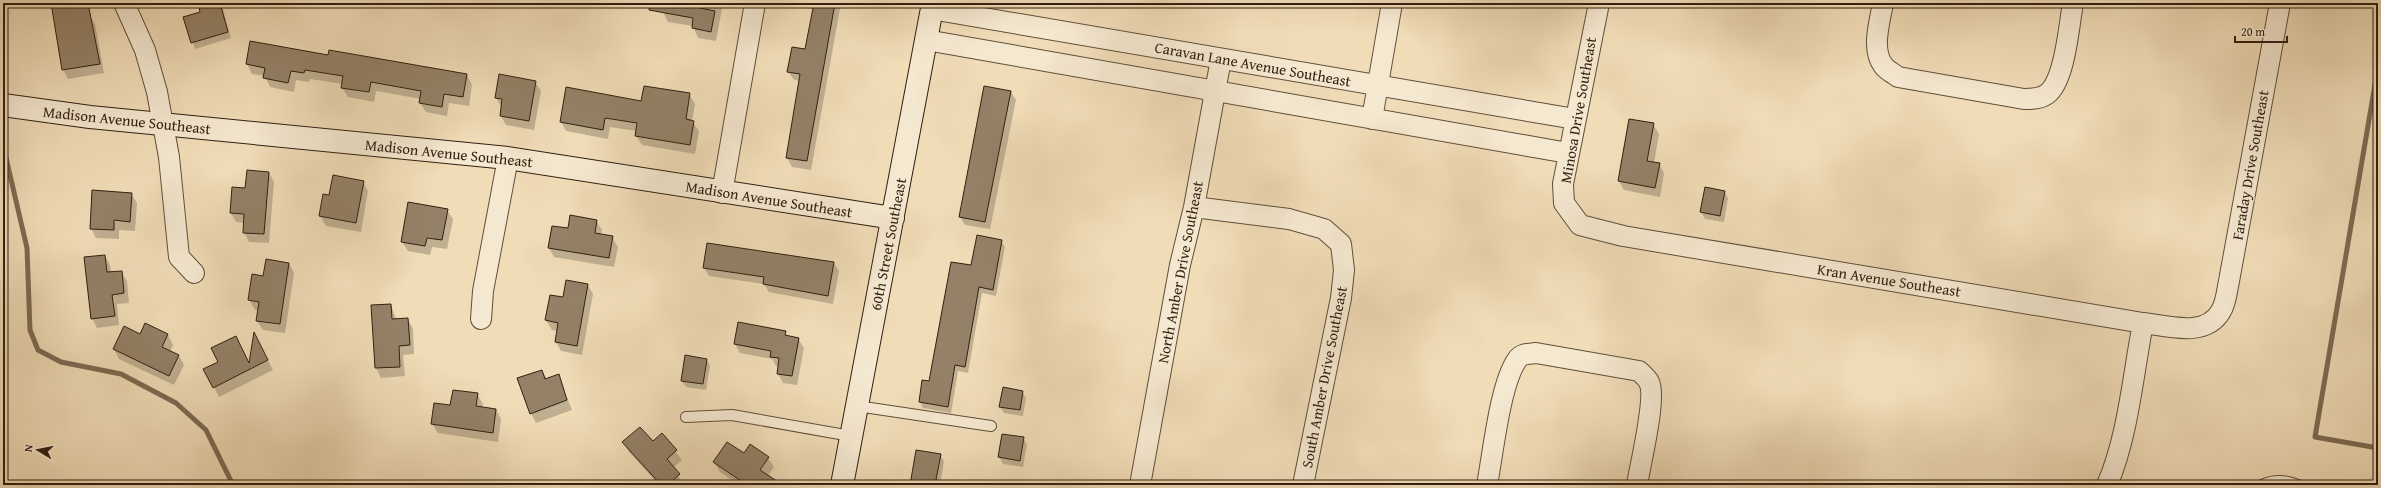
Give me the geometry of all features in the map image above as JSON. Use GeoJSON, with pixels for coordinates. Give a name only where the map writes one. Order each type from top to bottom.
{"type":"FeatureCollection","features":[{"type":"Feature","properties":{"kind":"street"},"geometry":{"type":"LineString","coordinates":[[124,3],[145,50],[164,124],[179,257],[194,273]]}},
{"type":"Feature","properties":{"kind":"street"},"geometry":{"type":"LineString","coordinates":[[722,193],[755,3]]}},
{"type":"Feature","properties":{"kind":"street"},"geometry":{"type":"LineString","coordinates":[[1372,119],[1392,3]]}},
{"type":"Feature","properties":{"kind":"street","name":"Minosa Drive Southeast"},"geometry":{"type":"LineString","coordinates":[[1571,216],[1564,203],[1563,184],[1599,3]]}},
{"type":"Feature","properties":{"kind":"street"},"geometry":{"type":"LineString","coordinates":[[1883,3],[1878,40],[1878,55],[1883,66],[1898,77],[2024,99],[2036,99],[2048,93],[2058,80],[2073,3]]}},
{"type":"Feature","properties":{"kind":"street","name":"Faraday Drive Southeast"},"geometry":{"type":"LineString","coordinates":[[2211,323],[2222,310],[2229,281],[2280,3]]}},
{"type":"Feature","properties":{"kind":"street","name":"Caravan Lane Avenue Southeast"},"geometry":{"type":"LineString","coordinates":[[932,6],[1221,59],[1575,119]]}},
{"type":"Feature","properties":{"kind":"street","name":"60th Street Southeast"},"geometry":{"type":"LineString","coordinates":[[842,485],[932,6]]}},
{"type":"Feature","properties":{"kind":"street"},"geometry":{"type":"LineString","coordinates":[[926,40],[1568,153]]}},
{"type":"Feature","properties":{"kind":"street","name":"North Amber Drive Southeast"},"geometry":{"type":"LineString","coordinates":[[1140,485],[1180,265],[1194,207],[1221,59]]}},
{"type":"Feature","properties":{"kind":"street","name":"Madison Avenue Southeast"},"geometry":{"type":"LineString","coordinates":[[3,105],[38,111],[508,158],[722,193],[893,218]]}},
{"type":"Feature","properties":{"kind":"street"},"geometry":{"type":"LineString","coordinates":[[481,319],[483,291],[508,158]]}},
{"type":"Feature","properties":{"kind":"street","name":"South Amber Drive Southeast"},"geometry":{"type":"LineString","coordinates":[[1194,207],[1289,219],[1324,229],[1341,244],[1344,270],[1341,298],[1303,485]]}},
{"type":"Feature","properties":{"kind":"street","name":"Kran Avenue Southeast"},"geometry":{"type":"LineString","coordinates":[[1571,216],[1580,225],[1623,236],[2143,323],[2198,328],[2211,323]]}},
{"type":"Feature","properties":{"kind":"street"},"geometry":{"type":"LineString","coordinates":[[2107,485],[2114,469],[2143,323]]}},
{"type":"Feature","properties":{"kind":"street"},"geometry":{"type":"LineString","coordinates":[[1487,485],[1505,391],[1517,359],[1524,354],[1536,353],[1639,371],[1649,382],[1652,395],[1637,485]]}},
{"type":"Feature","properties":{"kind":"lane"},"geometry":{"type":"LineString","coordinates":[[857,406],[991,426]]}},
{"type":"Feature","properties":{"kind":"lane"},"geometry":{"type":"LineString","coordinates":[[686,417],[732,415],[851,436]]}},
{"type":"Feature","properties":{"kind":"lane"},"geometry":{"type":"LineString","coordinates":[[2262,485],[2273,481],[2285,481],[2298,485]]}},
{"type":"Feature","properties":{"kind":"building"},"geometry":{"type":"Polygon","coordinates":[[[51,3],[88,3],[100,64],[62,70],[51,3]]]}},
{"type":"Feature","properties":{"kind":"building"},"geometry":{"type":"Polygon","coordinates":[[[213,3],[220,3],[228,32],[191,43],[183,17],[200,12],[199,7],[213,3]]]}},
{"type":"Feature","properties":{"kind":"building"},"geometry":{"type":"Polygon","coordinates":[[[650,3],[701,3],[700,8],[715,11],[711,32],[692,28],[693,18],[649,10],[650,3]]]}},
{"type":"Feature","properties":{"kind":"building"},"geometry":{"type":"Polygon","coordinates":[[[814,3],[835,3],[807,161],[786,158],[800,74],[787,72],[792,47],[805,49],[814,3]]]}},
{"type":"Feature","properties":{"kind":"building"},"geometry":{"type":"Polygon","coordinates":[[[250,41],[328,55],[329,50],[467,74],[463,97],[444,94],[442,107],[419,103],[421,91],[371,82],[369,92],[341,88],[343,76],[305,70],[304,73],[291,71],[288,83],[263,78],[265,68],[246,64],[250,41]]]}},
{"type":"Feature","properties":{"kind":"building"},"geometry":{"type":"Polygon","coordinates":[[[499,74],[536,81],[529,121],[500,116],[502,99],[495,98],[499,74]]]}},
{"type":"Feature","properties":{"kind":"building"},"geometry":{"type":"Polygon","coordinates":[[[644,86],[690,93],[686,119],[694,121],[690,145],[635,136],[637,123],[605,118],[603,130],[560,122],[566,87],[641,101],[644,86]]]}},
{"type":"Feature","properties":{"kind":"building"},"geometry":{"type":"Polygon","coordinates":[[[984,86],[1011,91],[985,222],[959,217],[984,86]]]}},
{"type":"Feature","properties":{"kind":"building"},"geometry":{"type":"Polygon","coordinates":[[[1629,119],[1654,123],[1647,161],[1660,163],[1655,188],[1618,181],[1629,119]]]}},
{"type":"Feature","properties":{"kind":"building"},"geometry":{"type":"Polygon","coordinates":[[[247,170],[269,172],[264,234],[243,233],[244,214],[230,213],[232,187],[245,188],[247,170]]]}},
{"type":"Feature","properties":{"kind":"building"},"geometry":{"type":"Polygon","coordinates":[[[333,175],[364,181],[356,223],[319,216],[323,194],[329,195],[333,175]]]}},
{"type":"Feature","properties":{"kind":"building"},"geometry":{"type":"Polygon","coordinates":[[[1705,187],[1725,191],[1720,216],[1700,212],[1705,187]]]}},
{"type":"Feature","properties":{"kind":"building"},"geometry":{"type":"Polygon","coordinates":[[[92,190],[132,193],[130,222],[114,220],[114,230],[90,229],[92,190]]]}},
{"type":"Feature","properties":{"kind":"building"},"geometry":{"type":"Polygon","coordinates":[[[408,202],[448,209],[442,240],[427,238],[425,246],[401,242],[408,202]]]}},
{"type":"Feature","properties":{"kind":"building"},"geometry":{"type":"Polygon","coordinates":[[[570,215],[597,220],[595,233],[613,236],[609,258],[548,248],[552,226],[568,228],[570,215]]]}},
{"type":"Feature","properties":{"kind":"building"},"geometry":{"type":"Polygon","coordinates":[[[977,235],[1002,240],[993,290],[979,287],[965,367],[955,365],[948,407],[919,402],[922,380],[929,381],[951,262],[971,265],[977,235]]]}},
{"type":"Feature","properties":{"kind":"building"},"geometry":{"type":"Polygon","coordinates":[[[707,243],[834,262],[828,296],[763,284],[764,277],[703,268],[707,243]]]}},
{"type":"Feature","properties":{"kind":"building"},"geometry":{"type":"Polygon","coordinates":[[[105,255],[107,272],[122,271],[124,293],[112,295],[115,316],[91,319],[84,257],[105,255]]]}},
{"type":"Feature","properties":{"kind":"building"},"geometry":{"type":"Polygon","coordinates":[[[266,259],[289,263],[280,324],[256,321],[259,302],[248,300],[252,274],[263,276],[266,259]]]}},
{"type":"Feature","properties":{"kind":"building"},"geometry":{"type":"Polygon","coordinates":[[[566,280],[588,284],[577,346],[555,342],[558,323],[545,320],[550,295],[563,297],[566,280]]]}},
{"type":"Feature","properties":{"kind":"building"},"geometry":{"type":"Polygon","coordinates":[[[391,304],[392,319],[408,318],[410,345],[399,346],[400,367],[375,368],[371,305],[391,304]]]}},
{"type":"Feature","properties":{"kind":"building"},"geometry":{"type":"Polygon","coordinates":[[[738,322],[786,331],[785,335],[799,338],[792,376],[777,374],[779,358],[770,357],[771,351],[734,344],[738,322]]]}},
{"type":"Feature","properties":{"kind":"building"},"geometry":{"type":"Polygon","coordinates":[[[145,323],[168,334],[162,347],[179,355],[169,376],[113,349],[124,326],[140,334],[145,323]]]}},
{"type":"Feature","properties":{"kind":"building"},"geometry":{"type":"Polygon","coordinates":[[[254,332],[268,360],[213,388],[203,369],[218,362],[211,348],[236,336],[249,363],[254,332]]]}},
{"type":"Feature","properties":{"kind":"building"},"geometry":{"type":"Polygon","coordinates":[[[685,355],[707,359],[703,384],[681,381],[685,355]]]}},
{"type":"Feature","properties":{"kind":"building"},"geometry":{"type":"Polygon","coordinates":[[[542,370],[545,379],[559,374],[567,400],[530,414],[517,378],[542,370]]]}},
{"type":"Feature","properties":{"kind":"building"},"geometry":{"type":"Polygon","coordinates":[[[1003,387],[1023,391],[1020,410],[999,407],[1003,387]]]}},
{"type":"Feature","properties":{"kind":"building"},"geometry":{"type":"Polygon","coordinates":[[[453,390],[478,393],[476,406],[496,409],[493,433],[431,424],[434,403],[450,405],[453,390]]]}},
{"type":"Feature","properties":{"kind":"building"},"geometry":{"type":"Polygon","coordinates":[[[640,427],[653,441],[662,433],[677,450],[667,459],[680,474],[668,485],[661,485],[622,442],[640,427]]]}},
{"type":"Feature","properties":{"kind":"building"},"geometry":{"type":"Polygon","coordinates":[[[1002,434],[1024,437],[1020,461],[998,457],[1002,434]]]}},
{"type":"Feature","properties":{"kind":"building"},"geometry":{"type":"Polygon","coordinates":[[[727,442],[744,453],[750,444],[769,457],[760,470],[783,485],[747,485],[713,462],[727,442]]]}},
{"type":"Feature","properties":{"kind":"building"},"geometry":{"type":"Polygon","coordinates":[[[916,450],[941,454],[935,485],[910,485],[916,450]]]}},
{"type":"Feature","properties":{"kind":"waterway"},"geometry":{"type":"LineString","coordinates":[[2378,67],[2315,437],[2378,448]]}},
{"type":"Feature","properties":{"kind":"waterway"},"geometry":{"type":"LineString","coordinates":[[3,145],[27,248],[30,330],[38,350],[61,362],[121,374],[176,403],[206,430],[233,485]]}}]}
